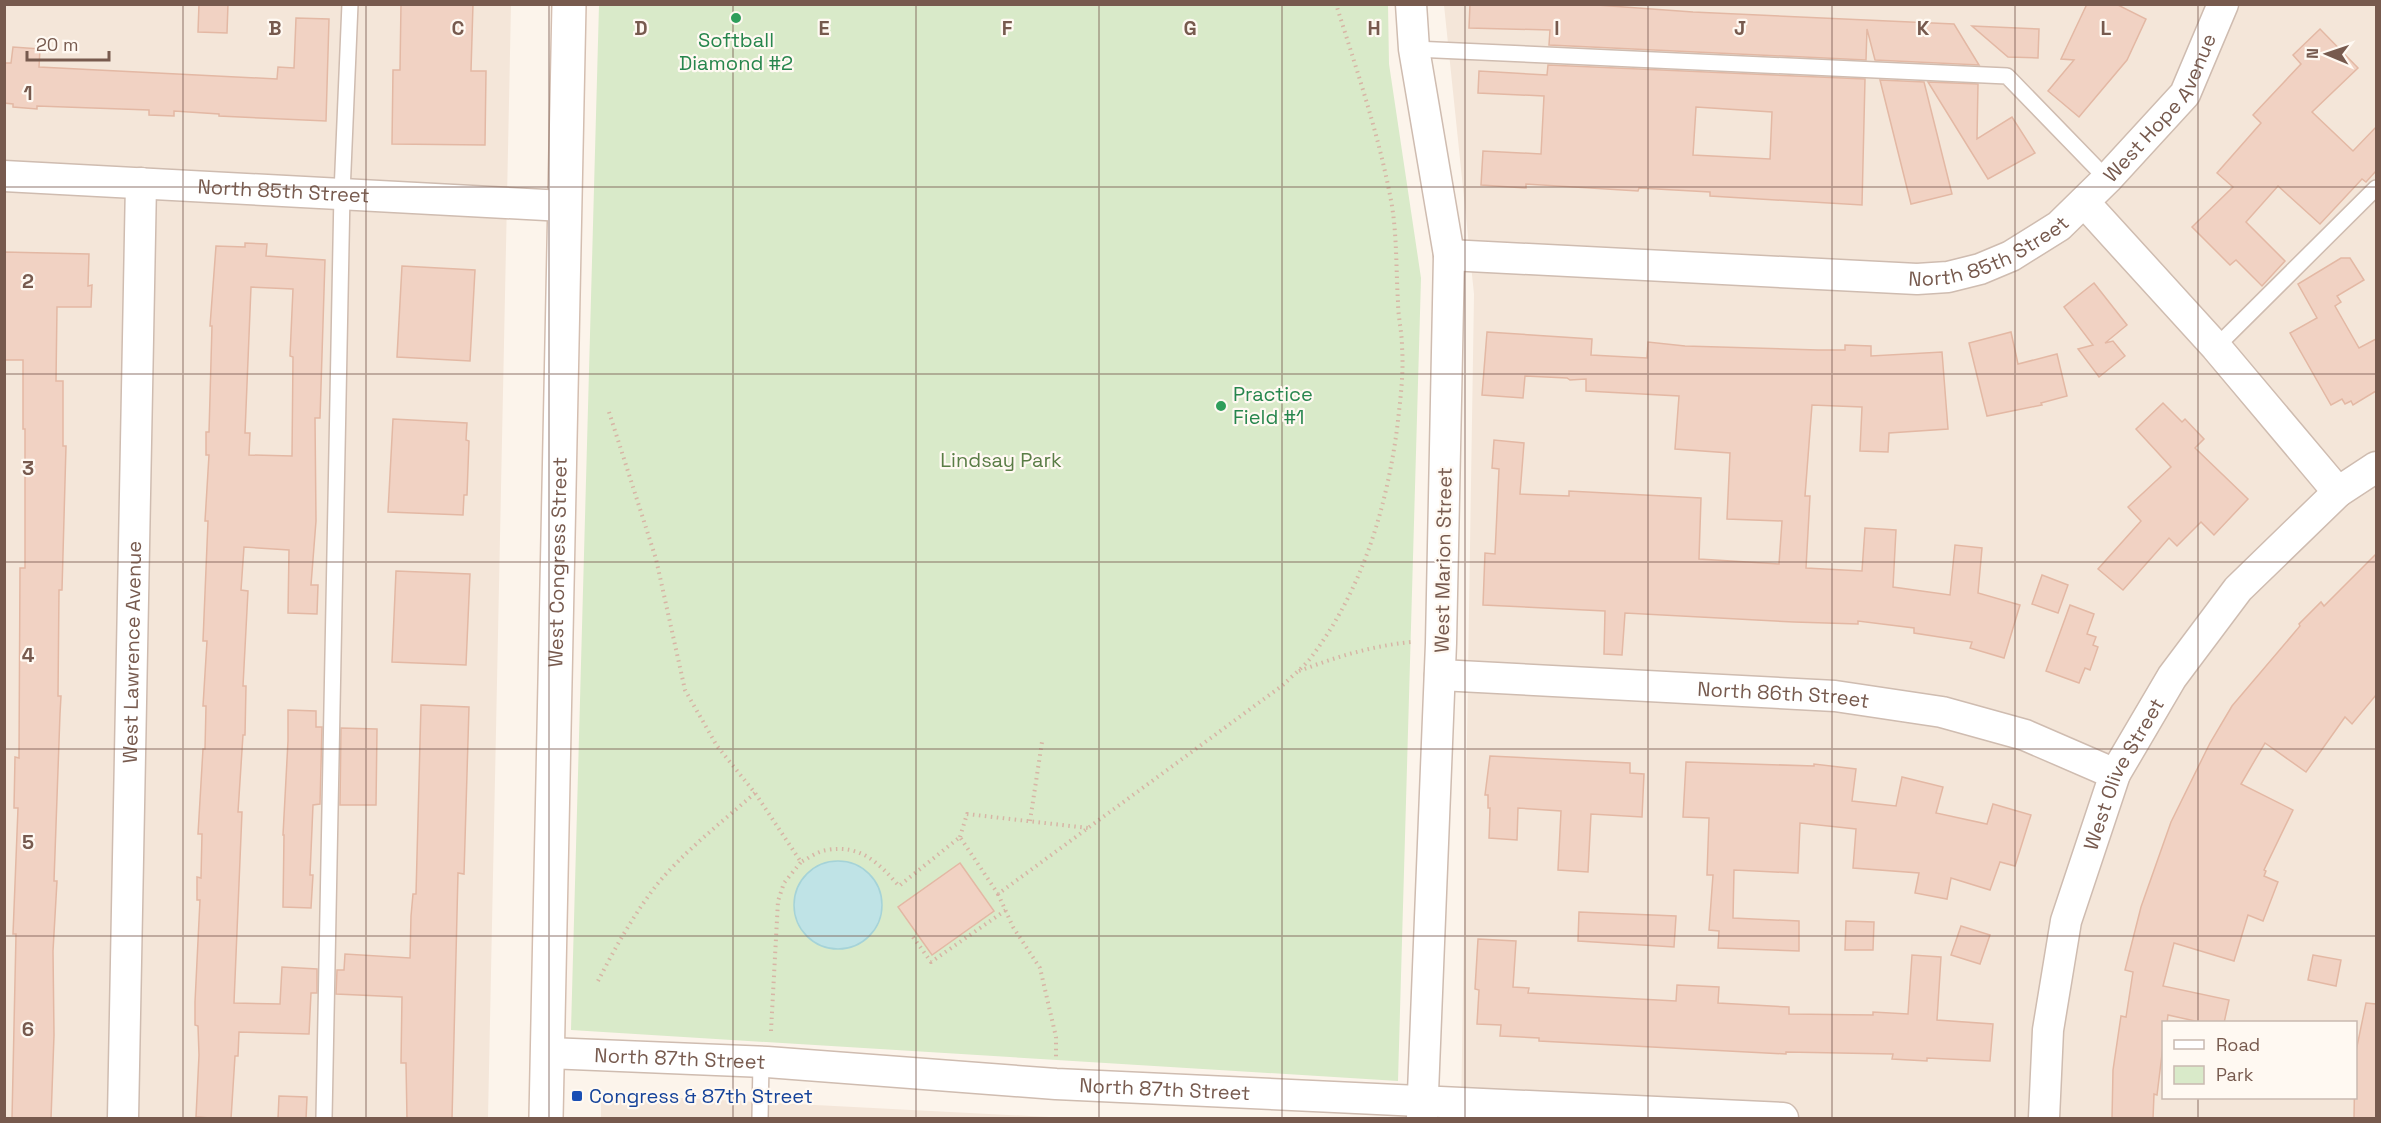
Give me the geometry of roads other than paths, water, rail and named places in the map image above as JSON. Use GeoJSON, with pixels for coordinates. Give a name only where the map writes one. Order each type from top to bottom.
{"type":"FeatureCollection","features":[{"type":"Feature","properties":{"kind":"street","name":"West Congress Street"},"geometry":{"type":"LineString","coordinates":[[546,1119],[569,4]]}},
{"type":"Feature","properties":{"kind":"street","name":"West Marion Street"},"geometry":{"type":"LineString","coordinates":[[1411,4],[1414,49],[1449,255],[1440,675],[1423,1109]]}},
{"type":"Feature","properties":{"kind":"street","name":"West Hope Avenue"},"geometry":{"type":"LineString","coordinates":[[2084,202],[2185,94],[2223,4]]}},
{"type":"Feature","properties":{"kind":"street","name":"North 85th Street"},"geometry":{"type":"LineString","coordinates":[[4,176],[564,206]]}},
{"type":"Feature","properties":{"kind":"street","name":"West Lawrence Avenue"},"geometry":{"type":"LineString","coordinates":[[123,1119],[141,183]]}},
{"type":"Feature","properties":{"kind":"street","name":"North 85th Street"},"geometry":{"type":"LineString","coordinates":[[1449,255],[1883,278],[1948,277],[1980,269],[2011,256],[2059,226],[2084,202],[2216,347],[2338,492]]}},
{"type":"Feature","properties":{"kind":"street"},"geometry":{"type":"LineString","coordinates":[[2338,492],[2376,467]]}},
{"type":"Feature","properties":{"kind":"street","name":"West Olive Street"},"geometry":{"type":"LineString","coordinates":[[2044,1119],[2048,1030],[2066,921],[2115,774],[2172,677],[2238,589],[2338,492]]}},
{"type":"Feature","properties":{"kind":"street","name":"North 86th Street"},"geometry":{"type":"LineString","coordinates":[[1440,675],[1835,696],[1942,711],[2025,735],[2115,774]]}},
{"type":"Feature","properties":{"kind":"street","name":"North 87th Street"},"geometry":{"type":"LineString","coordinates":[[548,1053],[762,1062],[1423,1109],[1783,1119]]}},
{"type":"Feature","properties":{"kind":"lane"},"geometry":{"type":"LineString","coordinates":[[324,1119],[342,193],[350,4]]}},
{"type":"Feature","properties":{"kind":"lane"},"geometry":{"type":"LineString","coordinates":[[1414,49],[2007,76],[2107,179]]}},
{"type":"Feature","properties":{"kind":"lane"},"geometry":{"type":"LineString","coordinates":[[2216,347],[2376,188]]}},
{"type":"Feature","properties":{"kind":"lane"},"geometry":{"type":"LineString","coordinates":[[760,1119],[762,1062]]}},
{"type":"Feature","properties":{"kind":"water"},"geometry":{"type":"Polygon","coordinates":[[[838,861],[855,865],[869,874],[878,888],[882,905],[878,922],[869,936],[855,945],[838,949],[821,945],[807,936],[798,922],[794,905],[798,888],[807,874],[821,865],[838,861]]]}},
{"type":"Feature","properties":{"kind":"place","name":"Softball Diamond #2"},"geometry":{"type":"Point","coordinates":[736,18]}},
{"type":"Feature","properties":{"kind":"place","name":"Practice Field #1"},"geometry":{"type":"Point","coordinates":[1221,406]}},
{"type":"Feature","properties":{"kind":"place","name":"Congress & 87th Street"},"geometry":{"type":"Point","coordinates":[577,1096]}},
{"type":"Feature","properties":{"kind":"park label","name":"Lindsay Park"},"geometry":{"type":"Point","coordinates":[1001,460]}}]}
